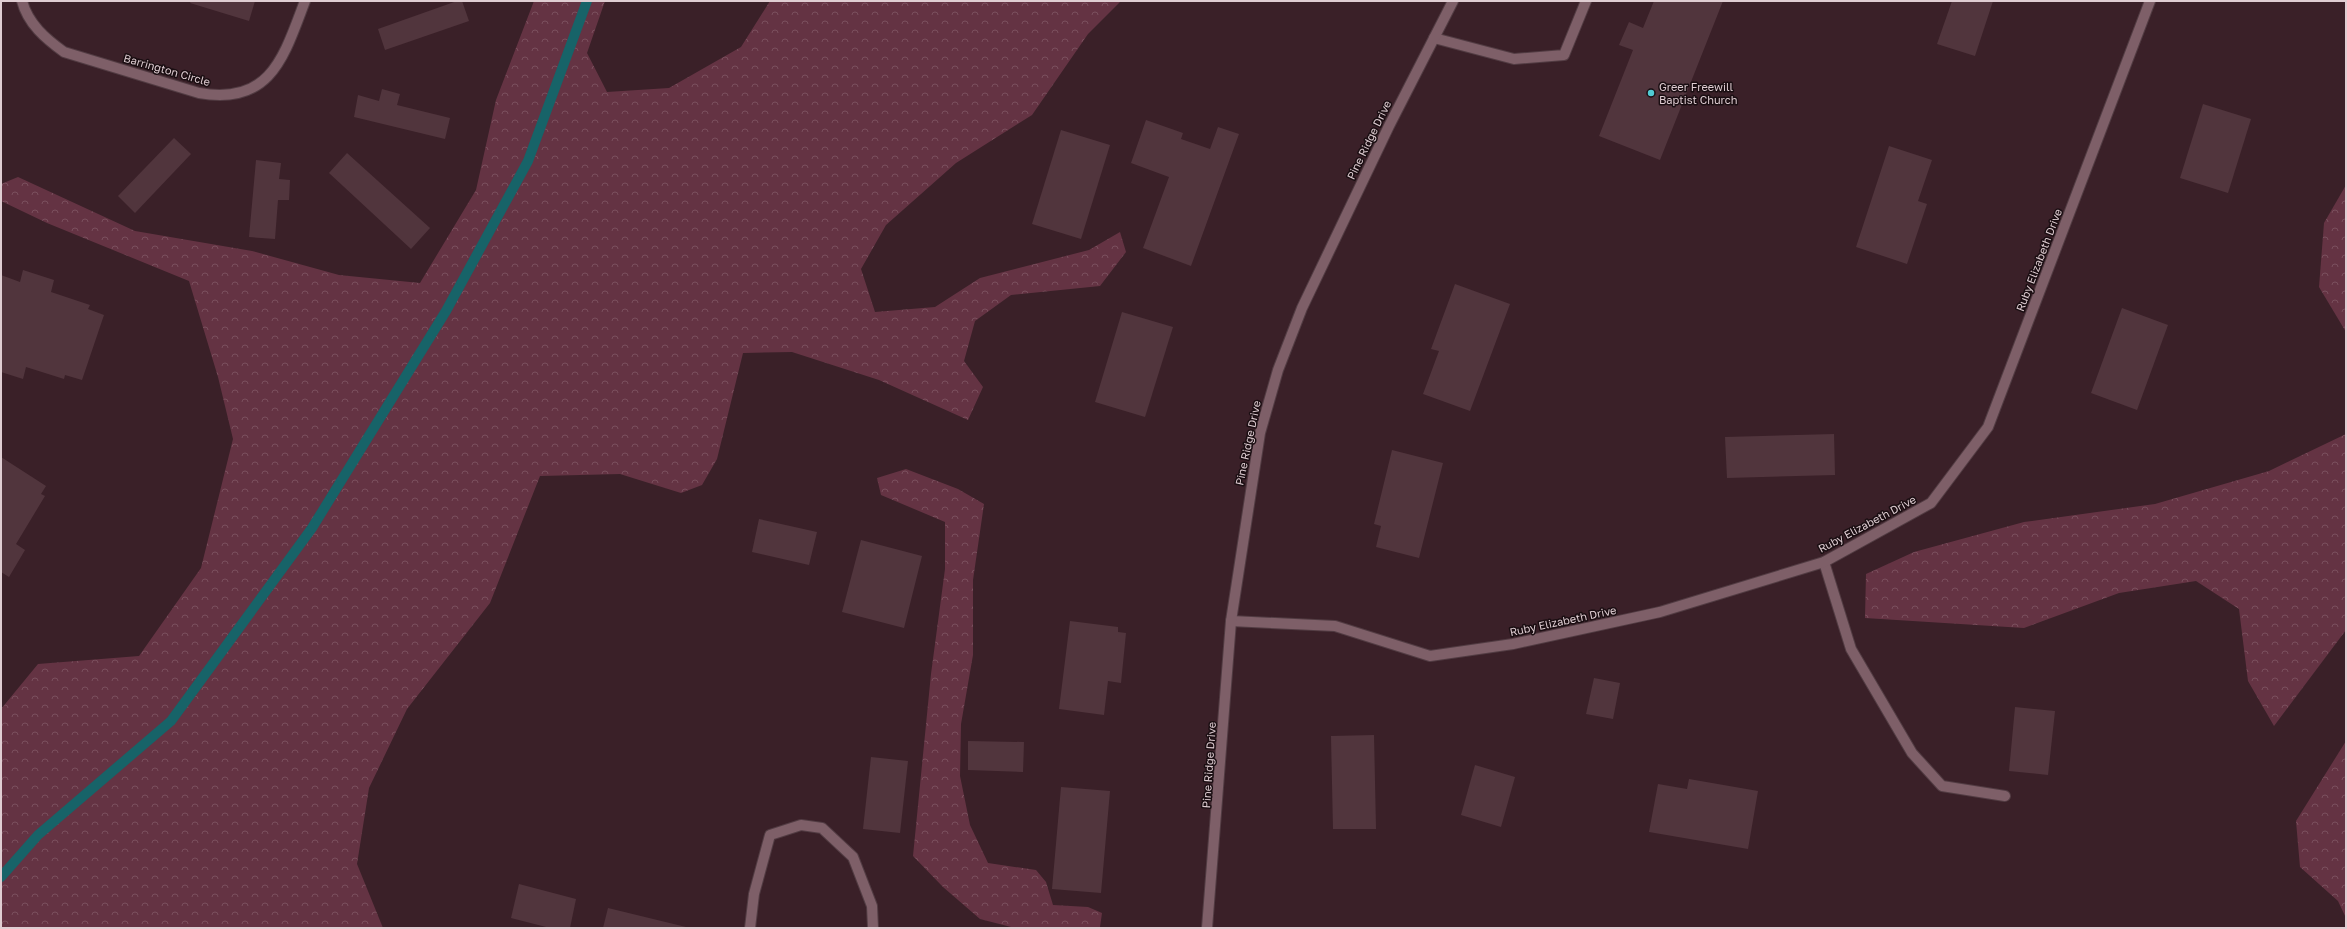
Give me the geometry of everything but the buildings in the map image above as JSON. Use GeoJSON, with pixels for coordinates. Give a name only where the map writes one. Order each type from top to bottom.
{"type":"FeatureCollection","features":[{"type":"Feature","properties":{"kind":"street","name":"Barrington Circle"},"geometry":{"type":"LineString","coordinates":[[22,1],[33,24],[47,39],[64,52],[215,96],[232,95],[248,91],[263,82],[274,71],[284,57],[305,1]]}},
{"type":"Feature","properties":{"kind":"street","name":"Pine Ridge Drive"},"geometry":{"type":"LineString","coordinates":[[1207,928],[1231,621],[1260,433],[1278,370],[1302,308],[1453,1]]}},
{"type":"Feature","properties":{"kind":"street"},"geometry":{"type":"LineString","coordinates":[[1434,38],[1514,59],[1564,55],[1586,1]]}},
{"type":"Feature","properties":{"kind":"street","name":"Ruby Elizabeth Drive"},"geometry":{"type":"LineString","coordinates":[[1231,621],[1335,626],[1430,656],[1513,644],[1660,612],[1824,562],[1931,503],[1988,427],[2150,1]]}},
{"type":"Feature","properties":{"kind":"street"},"geometry":{"type":"LineString","coordinates":[[1824,562],[1851,649],[1912,753],[1942,786],[2004,796]]}},
{"type":"Feature","properties":{"kind":"street"},"geometry":{"type":"LineString","coordinates":[[750,928],[754,894],[770,835],[801,825],[822,828],[853,858],[872,906],[873,928]]}},
{"type":"Feature","properties":{"kind":"green space"},"geometry":{"type":"Polygon","coordinates":[[[534,1],[605,1],[587,53],[607,92],[669,88],[741,47],[770,1],[1121,1],[1088,34],[1032,115],[956,163],[886,225],[861,269],[875,312],[935,307],[980,278],[1089,250],[1120,232],[1126,252],[1100,286],[1011,295],[975,321],[964,361],[983,387],[968,420],[879,380],[792,352],[743,353],[717,459],[702,485],[681,493],[620,474],[540,476],[490,603],[407,709],[369,788],[357,864],[383,928],[1,928],[1,709],[38,664],[139,656],[201,568],[233,439],[218,377],[189,281],[47,223],[1,201],[1,184],[18,177],[135,231],[252,251],[339,275],[420,283],[476,190],[496,100],[534,1]]]}},
{"type":"Feature","properties":{"kind":"green space"},"geometry":{"type":"Polygon","coordinates":[[[2346,185],[2346,332],[2319,287],[2324,223],[2346,185]]]}},
{"type":"Feature","properties":{"kind":"green space"},"geometry":{"type":"Polygon","coordinates":[[[2346,434],[2346,630],[2274,726],[2248,681],[2239,609],[2196,581],[2119,593],[2024,628],[1865,618],[1866,574],[1914,552],[2024,522],[2155,504],[2269,471],[2346,434]]]}},
{"type":"Feature","properties":{"kind":"green space"},"geometry":{"type":"Polygon","coordinates":[[[906,469],[958,489],[984,504],[973,580],[973,655],[961,724],[960,776],[970,825],[988,863],[1036,870],[1046,882],[1053,905],[1088,907],[1102,913],[1100,927],[1015,928],[980,919],[943,887],[913,856],[931,674],[945,569],[945,522],[881,495],[877,478],[906,469]]]}},
{"type":"Feature","properties":{"kind":"green space"},"geometry":{"type":"Polygon","coordinates":[[[2346,741],[2346,918],[2338,901],[2300,867],[2296,821],[2346,741]]]}},
{"type":"Feature","properties":{"kind":"waterway"},"geometry":{"type":"LineString","coordinates":[[1,877],[38,835],[171,721],[312,528],[446,311],[528,161],[587,1]]}},
{"type":"Feature","properties":{"kind":"place","name":"Greer Freewill Baptist Church"},"geometry":{"type":"Point","coordinates":[1651,93]}}]}
